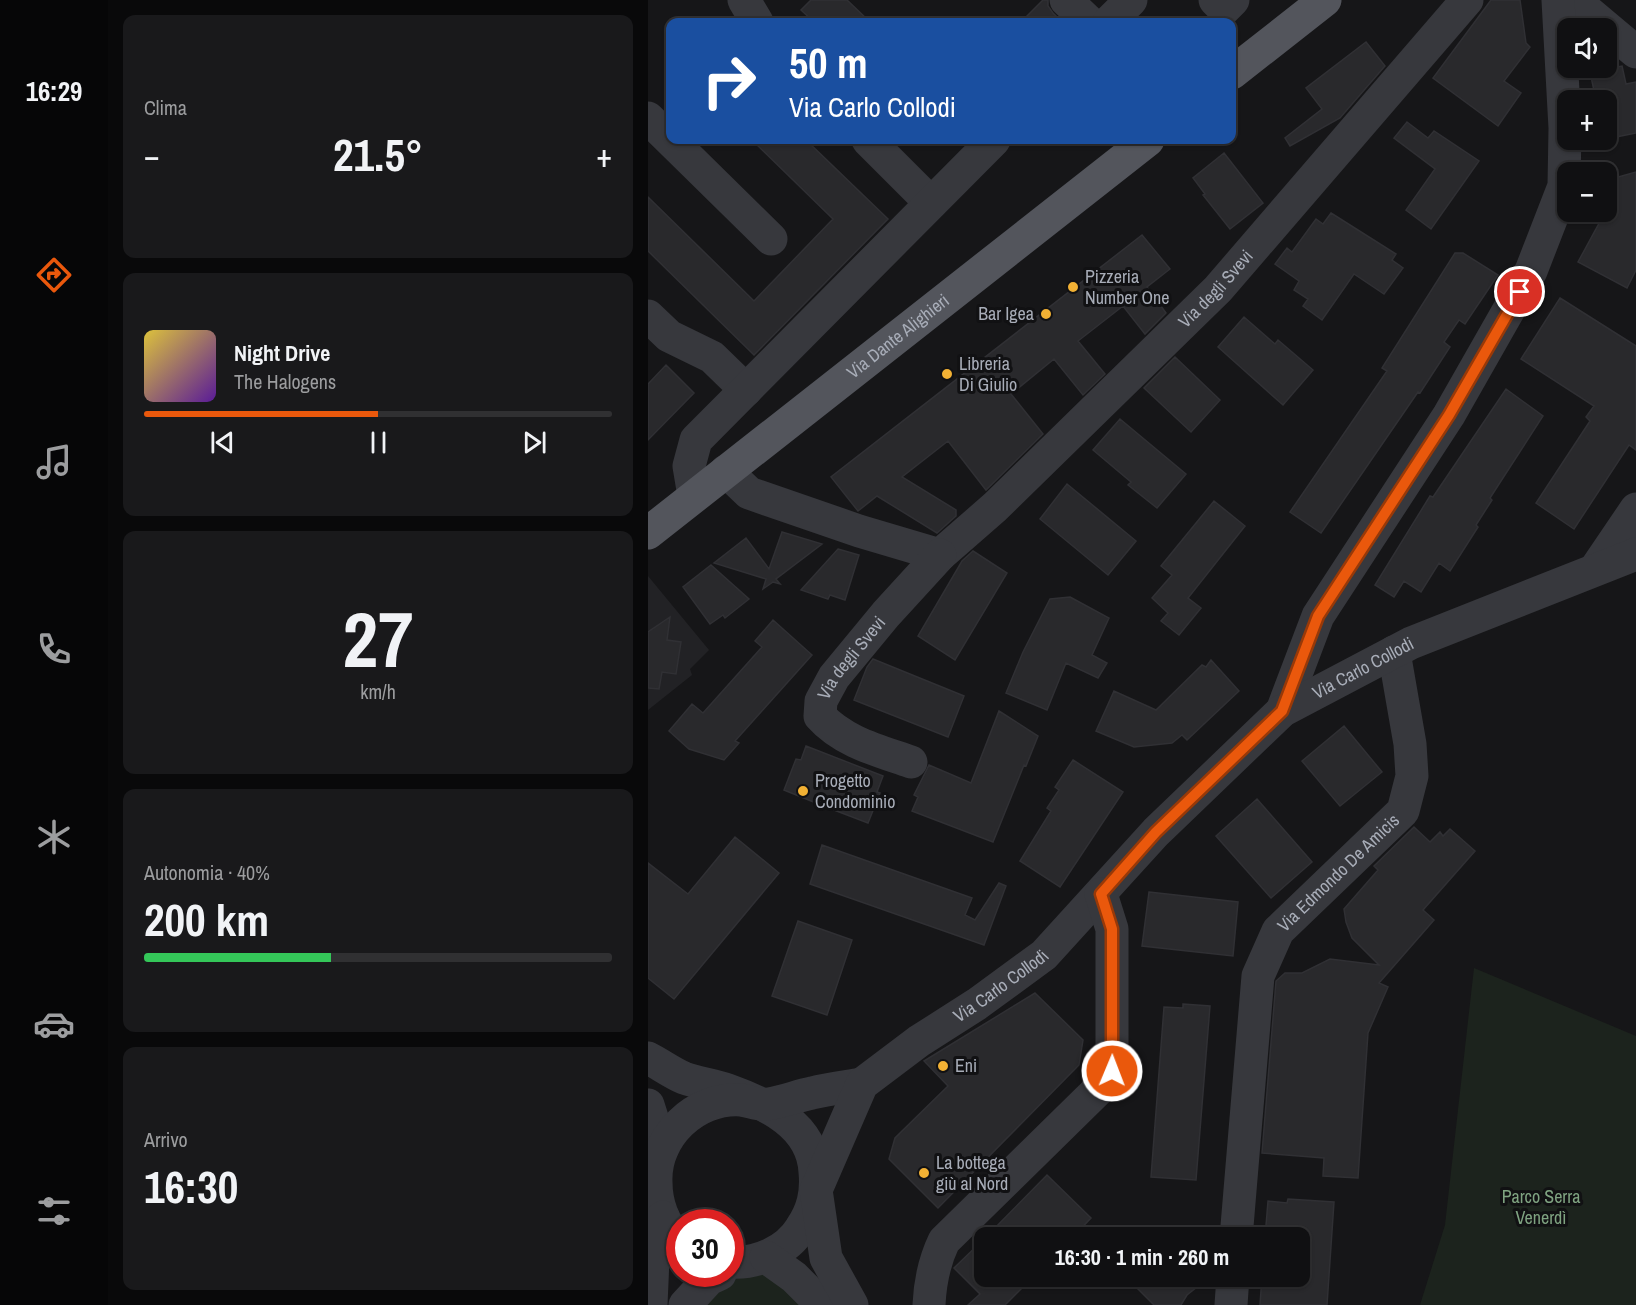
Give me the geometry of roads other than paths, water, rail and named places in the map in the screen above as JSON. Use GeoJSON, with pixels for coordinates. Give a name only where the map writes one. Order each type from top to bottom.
{"type":"FeatureCollection","features":[{"type":"Feature","properties":{"kind":"main road"},"geometry":{"type":"LineString","coordinates":[[1236,70],[1325,0]]}},
{"type":"Feature","properties":{"kind":"main road","name":"Via Dante Alighieri"},"geometry":{"type":"LineString","coordinates":[[648,533],[1143,144]]}},
{"type":"Feature","properties":{"kind":"street"},"geometry":{"type":"LineString","coordinates":[[744,0],[755,18]]}},
{"type":"Feature","properties":{"kind":"street"},"geometry":{"type":"LineString","coordinates":[[1066,0],[1085,18]]}},
{"type":"Feature","properties":{"kind":"street"},"geometry":{"type":"LineString","coordinates":[[1113,18],[1131,0]]}},
{"type":"Feature","properties":{"kind":"street","name":"Via degli Svevi"},"geometry":{"type":"LineString","coordinates":[[911,762],[851,740],[830,728],[820,716],[821,701],[834,677],[886,614],[940,555],[995,507],[1218,290],[1467,0]]}},
{"type":"Feature","properties":{"kind":"street"},"geometry":{"type":"LineString","coordinates":[[1282,711],[1318,616],[1449,415],[1531,272],[1564,186],[1565,128],[1558,0]]}},
{"type":"Feature","properties":{"kind":"street"},"geometry":{"type":"LineString","coordinates":[[1574,0],[1636,52]]}},
{"type":"Feature","properties":{"kind":"street"},"geometry":{"type":"LineString","coordinates":[[648,118],[666,136]]}},
{"type":"Feature","properties":{"kind":"street"},"geometry":{"type":"LineString","coordinates":[[674,144],[771,239]]}},
{"type":"Feature","properties":{"kind":"street"},"geometry":{"type":"LineString","coordinates":[[871,144],[931,203]]}},
{"type":"Feature","properties":{"kind":"street"},"geometry":{"type":"LineString","coordinates":[[694,496],[689,466],[696,440],[990,144]]}},
{"type":"Feature","properties":{"kind":"street"},"geometry":{"type":"LineString","coordinates":[[654,332],[712,357],[746,390]]}},
{"type":"Feature","properties":{"kind":"street"},"geometry":{"type":"LineString","coordinates":[[726,471],[749,493],[859,531],[940,555]]}},
{"type":"Feature","properties":{"kind":"street"},"geometry":{"type":"LineString","coordinates":[[1596,568],[1636,509]]}},
{"type":"Feature","properties":{"kind":"street","name":"Via Carlo Collodi"},"geometry":{"type":"LineString","coordinates":[[862,1084],[1044,955],[1156,832],[1282,711],[1411,643],[1636,554]]}},
{"type":"Feature","properties":{"kind":"street","name":"Via Edmondo De Amicis"},"geometry":{"type":"LineString","coordinates":[[1237,1227],[1258,976],[1278,931],[1403,811],[1412,776],[1410,744],[1394,652]]}},
{"type":"Feature","properties":{"kind":"street"},"geometry":{"type":"LineString","coordinates":[[929,1305],[930,1285],[937,1256],[944,1241],[1106,1082],[1112,1071],[1112,929],[1101,894]]}},
{"type":"Feature","properties":{"kind":"street"},"geometry":{"type":"LineString","coordinates":[[648,1058],[684,1078],[727,1089],[765,1105],[787,1119],[805,1139],[815,1163],[816,1190],[826,1258],[852,1305]]}},
{"type":"Feature","properties":{"kind":"street"},"geometry":{"type":"LineString","coordinates":[[655,1149],[693,1112],[716,1102],[741,1100],[765,1105],[862,1084]]}},
{"type":"Feature","properties":{"kind":"street"},"geometry":{"type":"LineString","coordinates":[[744,1261],[784,1247],[798,1233],[809,1216],[816,1190],[862,1084]]}},
{"type":"Feature","properties":{"kind":"street"},"geometry":{"type":"LineString","coordinates":[[648,1105],[655,1149],[656,1195],[663,1217],[653,1259],[651,1305]]}},
{"type":"Feature","properties":{"kind":"street"},"geometry":{"type":"LineString","coordinates":[[744,1265],[794,1276],[822,1305]]}},
{"type":"Feature","properties":{"kind":"street"},"geometry":{"type":"LineString","coordinates":[[685,1305],[702,1287]]}},
{"type":"Feature","properties":{"kind":"street"},"geometry":{"type":"LineString","coordinates":[[1231,1305],[1232,1287]]}},
{"type":"Feature","properties":{"kind":"place","name":"Pizzeria Number One"},"geometry":{"type":"Point","coordinates":[1073,287]}},
{"type":"Feature","properties":{"kind":"place","name":"Bar Igea"},"geometry":{"type":"Point","coordinates":[1046,314]}},
{"type":"Feature","properties":{"kind":"place","name":"Libreria Di Giulio"},"geometry":{"type":"Point","coordinates":[947,374]}},
{"type":"Feature","properties":{"kind":"place","name":"Progetto Condominio"},"geometry":{"type":"Point","coordinates":[803,791]}},
{"type":"Feature","properties":{"kind":"place","name":"Eni"},"geometry":{"type":"Point","coordinates":[943,1066]}},
{"type":"Feature","properties":{"kind":"place","name":"La bottega giù al Nord"},"geometry":{"type":"Point","coordinates":[924,1173]}},
{"type":"Feature","properties":{"kind":"park label","name":"Parco Serra Venerdì"},"geometry":{"type":"Point","coordinates":[1541,1207]}}]}
